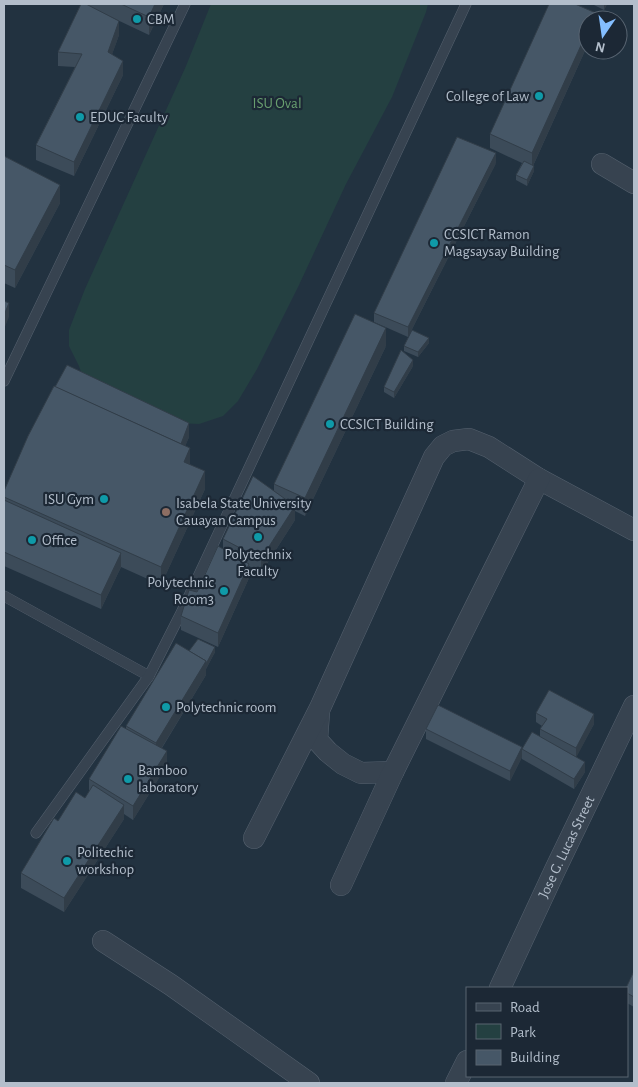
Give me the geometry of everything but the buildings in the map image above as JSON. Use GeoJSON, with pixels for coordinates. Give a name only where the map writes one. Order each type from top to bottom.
{"type":"FeatureCollection","features":[{"type":"Feature","properties":{"kind":"street"},"geometry":{"type":"LineString","coordinates":[[602,164],[634,182]]}},
{"type":"Feature","properties":{"kind":"street"},"geometry":{"type":"LineString","coordinates":[[254,838],[320,708],[434,457],[444,446],[453,441],[469,439],[489,447],[539,479],[634,530]]}},
{"type":"Feature","properties":{"kind":"street"},"geometry":{"type":"LineString","coordinates":[[341,885],[393,772],[539,479]]}},
{"type":"Feature","properties":{"kind":"street","name":"Jose G. Lucas Street"},"geometry":{"type":"LineString","coordinates":[[500,987],[634,706]]}},
{"type":"Feature","properties":{"kind":"street"},"geometry":{"type":"LineString","coordinates":[[320,708],[318,740],[328,752],[343,764],[361,773],[393,772]]}},
{"type":"Feature","properties":{"kind":"street"},"geometry":{"type":"LineString","coordinates":[[103,941],[171,985],[309,1083]]}},
{"type":"Feature","properties":{"kind":"street"},"geometry":{"type":"LineString","coordinates":[[456,1083],[466,1063]]}},
{"type":"Feature","properties":{"kind":"lane"},"geometry":{"type":"LineString","coordinates":[[4,381],[185,4]]}},
{"type":"Feature","properties":{"kind":"lane"},"geometry":{"type":"LineString","coordinates":[[36,833],[149,676],[181,613],[466,4]]}},
{"type":"Feature","properties":{"kind":"lane"},"geometry":{"type":"LineString","coordinates":[[4,596],[149,676]]}},
{"type":"Feature","properties":{"kind":"green space","name":"ISU Oval"},"geometry":{"type":"Polygon","coordinates":[[[211,4],[428,4],[392,97],[346,184],[257,369],[238,401],[223,416],[199,424],[178,423],[85,384],[69,346],[69,330],[85,289],[186,66],[211,4]]]}},
{"type":"Feature","properties":{"kind":"place","name":"CBM"},"geometry":{"type":"Point","coordinates":[137,19]}},
{"type":"Feature","properties":{"kind":"place","name":"College of Law"},"geometry":{"type":"Point","coordinates":[539,96]}},
{"type":"Feature","properties":{"kind":"place","name":"EDUC Faculty"},"geometry":{"type":"Point","coordinates":[80,117]}},
{"type":"Feature","properties":{"kind":"place","name":"CCSICT Ramon Magsaysay Building"},"geometry":{"type":"Point","coordinates":[434,243]}},
{"type":"Feature","properties":{"kind":"place","name":"CCSICT Building"},"geometry":{"type":"Point","coordinates":[330,424]}},
{"type":"Feature","properties":{"kind":"place","name":"ISU Gym"},"geometry":{"type":"Point","coordinates":[104,499]}},
{"type":"Feature","properties":{"kind":"place","name":"Isabela State University Cauayan Campus"},"geometry":{"type":"Point","coordinates":[166,512]}},
{"type":"Feature","properties":{"kind":"place","name":"Polytechnix Faculty"},"geometry":{"type":"Point","coordinates":[258,537]}},
{"type":"Feature","properties":{"kind":"place","name":"Office"},"geometry":{"type":"Point","coordinates":[32,540]}},
{"type":"Feature","properties":{"kind":"place","name":"Polytechnic Room3"},"geometry":{"type":"Point","coordinates":[224,591]}},
{"type":"Feature","properties":{"kind":"place","name":"Polytechnic room"},"geometry":{"type":"Point","coordinates":[166,707]}},
{"type":"Feature","properties":{"kind":"place","name":"Bamboo laboratory"},"geometry":{"type":"Point","coordinates":[128,779]}},
{"type":"Feature","properties":{"kind":"place","name":"Politechic workshop"},"geometry":{"type":"Point","coordinates":[67,861]}}]}
